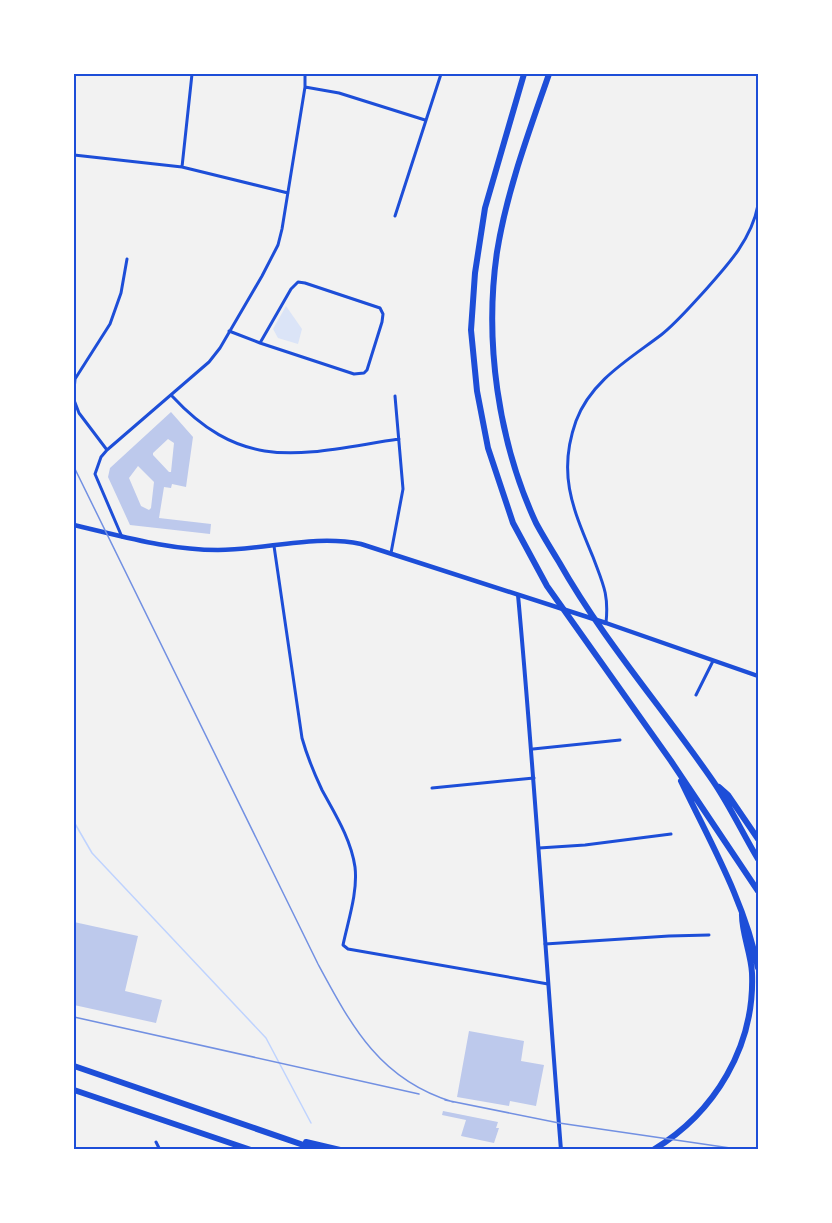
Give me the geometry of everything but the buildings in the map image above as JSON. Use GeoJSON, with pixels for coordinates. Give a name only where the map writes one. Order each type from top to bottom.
{"type":"FeatureCollection","features":[{"type":"Feature","properties":{"kind":"highway"},"geometry":{"type":"LineString","coordinates":[[524,74],[485,208],[475,273],[471,330],[477,391],[488,448],[513,523],[547,586],[671,761],[759,891]]}},
{"type":"Feature","properties":{"kind":"highway"},"geometry":{"type":"LineString","coordinates":[[549,74],[513,181],[501,230],[494,296],[494,357],[508,444],[520,483],[537,523],[577,594],[714,783],[759,860]]}},
{"type":"Feature","properties":{"kind":"highway"},"geometry":{"type":"LineString","coordinates":[[671,761],[732,886],[749,928],[759,968]]}},
{"type":"Feature","properties":{"kind":"highway"},"geometry":{"type":"LineString","coordinates":[[714,783],[728,795],[759,839]]}},
{"type":"Feature","properties":{"kind":"highway"},"geometry":{"type":"LineString","coordinates":[[653,1149],[672,1138],[712,1098],[738,1052],[747,1026],[752,972],[742,913]]}},
{"type":"Feature","properties":{"kind":"highway"},"geometry":{"type":"LineString","coordinates":[[74,1066],[318,1149]]}},
{"type":"Feature","properties":{"kind":"highway"},"geometry":{"type":"LineString","coordinates":[[74,1090],[251,1149]]}},
{"type":"Feature","properties":{"kind":"highway"},"geometry":{"type":"LineString","coordinates":[[275,1134],[340,1149]]}},
{"type":"Feature","properties":{"kind":"main road"},"geometry":{"type":"LineString","coordinates":[[74,525],[153,544],[192,549],[250,549],[334,540],[361,544],[606,623],[759,676]]}},
{"type":"Feature","properties":{"kind":"street"},"geometry":{"type":"LineString","coordinates":[[182,167],[192,74]]}},
{"type":"Feature","properties":{"kind":"street"},"geometry":{"type":"LineString","coordinates":[[122,537],[95,474],[106,450],[172,396],[208,362],[230,331],[278,245],[305,87],[305,74]]}},
{"type":"Feature","properties":{"kind":"street"},"geometry":{"type":"LineString","coordinates":[[395,216],[441,74]]}},
{"type":"Feature","properties":{"kind":"street"},"geometry":{"type":"LineString","coordinates":[[305,87],[339,93],[425,120]]}},
{"type":"Feature","properties":{"kind":"street"},"geometry":{"type":"LineString","coordinates":[[74,155],[182,167],[288,193]]}},
{"type":"Feature","properties":{"kind":"street"},"geometry":{"type":"LineString","coordinates":[[606,623],[607,593],[569,495],[568,459],[576,421],[600,382],[663,333],[720,273],[742,244],[759,205]]}},
{"type":"Feature","properties":{"kind":"street"},"geometry":{"type":"LineString","coordinates":[[74,390],[75,379],[110,324],[121,293],[127,259]]}},
{"type":"Feature","properties":{"kind":"street"},"geometry":{"type":"LineString","coordinates":[[230,331],[260,343],[354,374],[362,374],[367,370],[382,322],[382,312],[373,304],[298,282],[291,289],[260,343]]}},
{"type":"Feature","properties":{"kind":"street"},"geometry":{"type":"LineString","coordinates":[[172,396],[191,417],[214,434],[252,449],[291,453],[399,439]]}},
{"type":"Feature","properties":{"kind":"street"},"geometry":{"type":"LineString","coordinates":[[390,553],[403,489],[395,396]]}},
{"type":"Feature","properties":{"kind":"street"},"geometry":{"type":"LineString","coordinates":[[74,400],[79,413],[106,450]]}},
{"type":"Feature","properties":{"kind":"street"},"geometry":{"type":"LineString","coordinates":[[273,546],[302,738],[307,756],[349,842],[355,867],[352,901],[343,945],[348,949],[548,984]]}},
{"type":"Feature","properties":{"kind":"street"},"geometry":{"type":"LineString","coordinates":[[518,595],[533,749],[561,1149]]}},
{"type":"Feature","properties":{"kind":"street"},"geometry":{"type":"LineString","coordinates":[[696,695],[713,661]]}},
{"type":"Feature","properties":{"kind":"street"},"geometry":{"type":"LineString","coordinates":[[533,749],[620,740]]}},
{"type":"Feature","properties":{"kind":"street"},"geometry":{"type":"LineString","coordinates":[[432,788],[534,778]]}},
{"type":"Feature","properties":{"kind":"street"},"geometry":{"type":"LineString","coordinates":[[539,848],[585,845],[671,834]]}},
{"type":"Feature","properties":{"kind":"street"},"geometry":{"type":"LineString","coordinates":[[545,944],[709,936]]}},
{"type":"Feature","properties":{"kind":"street"},"geometry":{"type":"LineString","coordinates":[[156,1142],[160,1149]]}},
{"type":"Feature","properties":{"kind":"shaded area"},"geometry":{"type":"Polygon","coordinates":[[[286,306],[302,329],[298,344],[278,338],[273,329],[286,306]]]}},
{"type":"Feature","properties":{"kind":"waterway"},"geometry":{"type":"LineString","coordinates":[[74,822],[92,853],[266,1038],[311,1123]]}},
{"type":"Feature","properties":{"kind":"railway"},"geometry":{"type":"LineString","coordinates":[[74,467],[318,964],[343,1009],[356,1030],[387,1065],[406,1080],[453,1102]]}},
{"type":"Feature","properties":{"kind":"railway"},"geometry":{"type":"LineString","coordinates":[[74,1017],[419,1094]]}},
{"type":"Feature","properties":{"kind":"railway"},"geometry":{"type":"LineString","coordinates":[[445,1100],[559,1123],[744,1150]]}}]}
